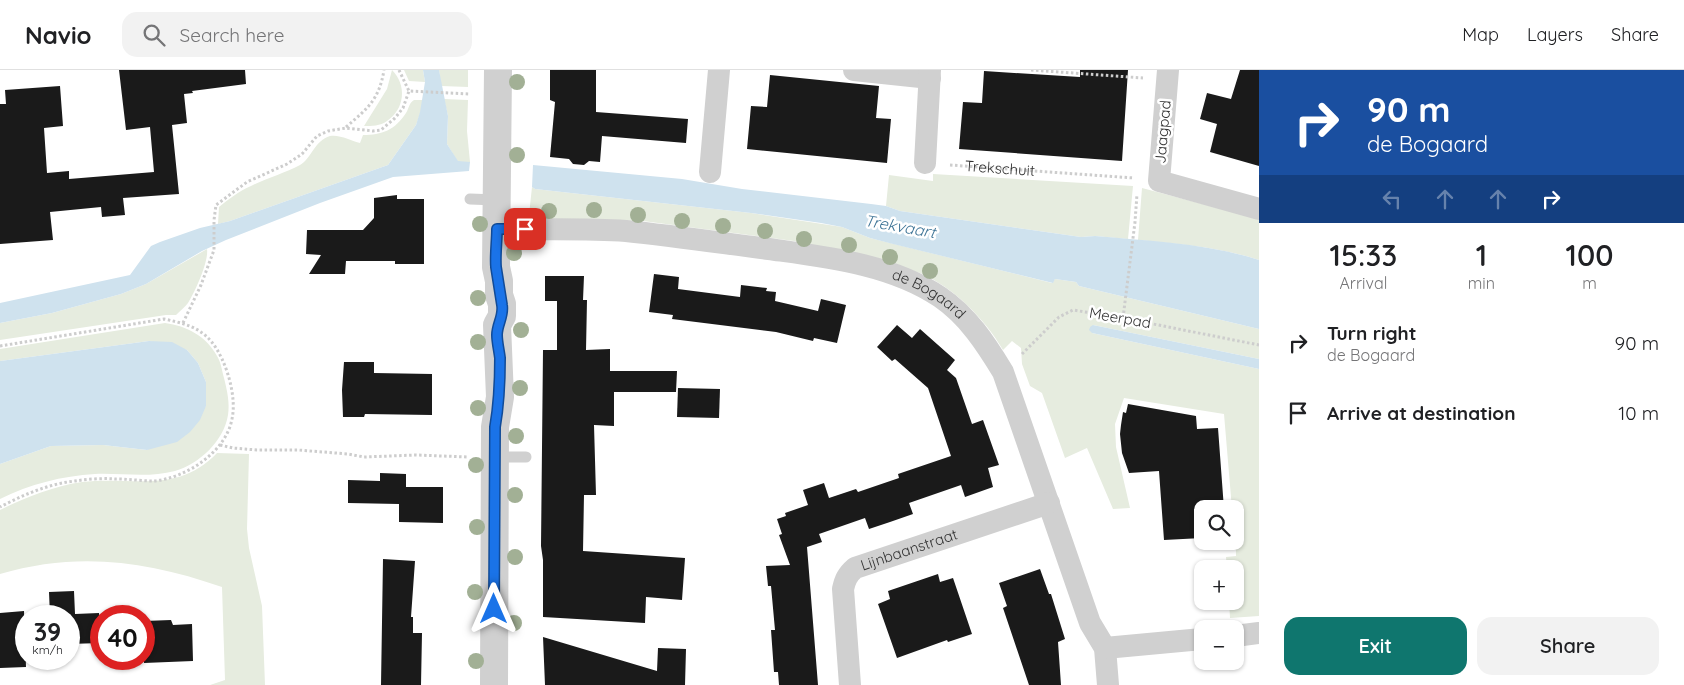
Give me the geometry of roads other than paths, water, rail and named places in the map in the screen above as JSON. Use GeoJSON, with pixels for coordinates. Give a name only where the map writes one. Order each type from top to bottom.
{"type":"FeatureCollection","features":[{"type":"Feature","properties":{"kind":"street"},"geometry":{"type":"LineString","coordinates":[[494,685],[482,457],[495,427],[500,397],[498,325],[502,316],[502,304],[499,296],[499,281],[496,267],[498,70]]}},
{"type":"Feature","properties":{"kind":"street"},"geometry":{"type":"LineString","coordinates":[[710,172],[719,70]]}},
{"type":"Feature","properties":{"kind":"street"},"geometry":{"type":"LineString","coordinates":[[854,70],[930,74],[925,163]]}},
{"type":"Feature","properties":{"kind":"street","name":"Jaagpad"},"geometry":{"type":"LineString","coordinates":[[1168,75],[1148,180],[1259,209]]}},
{"type":"Feature","properties":{"kind":"street","name":"de Bogaard"},"geometry":{"type":"LineString","coordinates":[[497,229],[625,231],[820,256],[897,276],[940,297],[972,326],[986,343],[1003,372],[1090,623],[1105,648],[1108,685]]}},
{"type":"Feature","properties":{"kind":"street","name":"Lijnbaanstraat"},"geometry":{"type":"LineString","coordinates":[[850,685],[843,589],[844,581],[849,573],[855,568],[1049,503]]}},
{"type":"Feature","properties":{"kind":"street"},"geometry":{"type":"LineString","coordinates":[[1244,635],[1259,634]]}},
{"type":"Feature","properties":{"kind":"street"},"geometry":{"type":"LineString","coordinates":[[1105,648],[1194,640]]}},
{"type":"Feature","properties":{"kind":"lane"},"geometry":{"type":"LineString","coordinates":[[470,200],[497,200]]}},
{"type":"Feature","properties":{"kind":"lane"},"geometry":{"type":"LineString","coordinates":[[482,457],[526,456]]}},
{"type":"Feature","properties":{"kind":"water"},"geometry":{"type":"Polygon","coordinates":[[[423,70],[439,70],[448,116],[447,144],[458,161],[470,162],[469,171],[393,177],[226,240],[202,251],[146,284],[121,294],[52,313],[0,323],[0,303],[130,275],[151,246],[160,242],[200,228],[230,221],[388,165],[416,125],[425,82],[423,70]]]}},
{"type":"Feature","properties":{"kind":"water","name":"Trekvaart"},"geometry":{"type":"Polygon","coordinates":[[[533,165],[682,179],[742,189],[886,206],[900,211],[1081,237],[1095,236],[1198,246],[1239,254],[1259,260],[1259,329],[1079,286],[1076,282],[1055,279],[1053,283],[893,244],[870,238],[842,227],[751,213],[535,189],[532,187],[533,165]]]}},
{"type":"Feature","properties":{"kind":"water"},"geometry":{"type":"Polygon","coordinates":[[[1093,325],[1259,359],[1259,369],[1092,333],[1089,330],[1093,325]]]}},
{"type":"Feature","properties":{"kind":"water"},"geometry":{"type":"Polygon","coordinates":[[[149,341],[172,342],[187,350],[198,363],[206,382],[206,406],[200,420],[190,432],[177,442],[147,450],[103,445],[51,446],[0,464],[0,361],[149,341]]]}}]}
